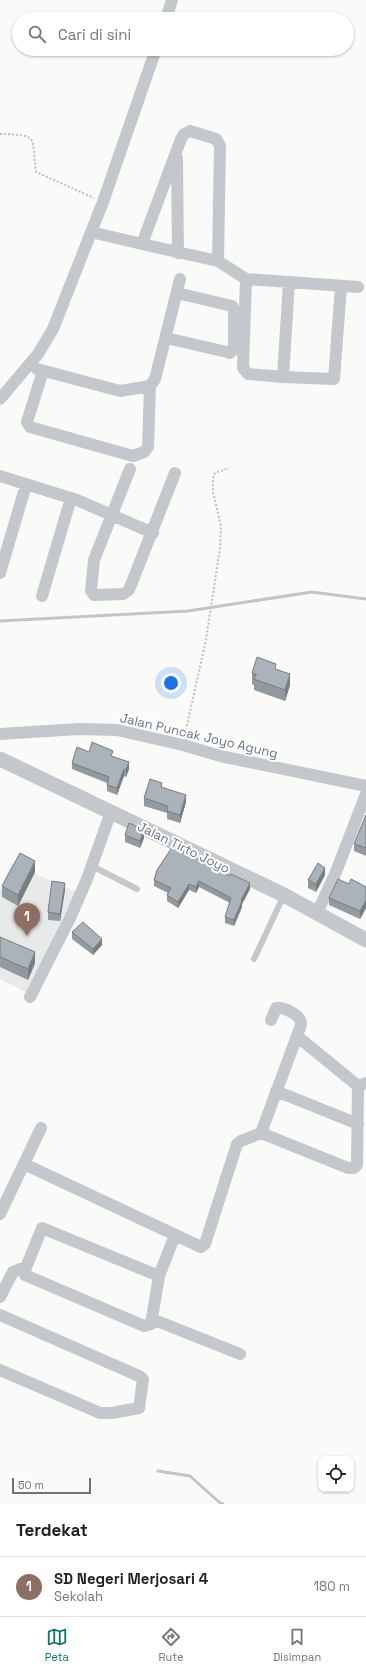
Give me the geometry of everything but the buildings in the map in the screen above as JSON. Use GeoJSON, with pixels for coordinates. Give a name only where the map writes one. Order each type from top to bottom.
{"type":"FeatureCollection","features":[{"type":"Feature","properties":{"kind":"street"},"geometry":{"type":"LineString","coordinates":[[168,12],[172,0]]}},
{"type":"Feature","properties":{"kind":"street"},"geometry":{"type":"LineString","coordinates":[[0,399],[28,366],[47,340],[53,328],[103,202],[154,56]]}},
{"type":"Feature","properties":{"kind":"street"},"geometry":{"type":"LineString","coordinates":[[142,244],[177,150],[184,134],[190,131],[218,142],[218,261]]}},
{"type":"Feature","properties":{"kind":"street"},"geometry":{"type":"LineString","coordinates":[[177,150],[178,252]]}},
{"type":"Feature","properties":{"kind":"street"},"geometry":{"type":"LineString","coordinates":[[91,232],[218,261],[246,279],[358,288]]}},
{"type":"Feature","properties":{"kind":"street"},"geometry":{"type":"LineString","coordinates":[[44,371],[28,422],[30,426],[133,456],[139,455],[148,447],[150,386],[155,379],[180,279]]}},
{"type":"Feature","properties":{"kind":"street"},"geometry":{"type":"LineString","coordinates":[[246,279],[243,368],[248,374],[284,377],[334,379],[341,286]]}},
{"type":"Feature","properties":{"kind":"street"},"geometry":{"type":"LineString","coordinates":[[284,377],[289,282]]}},
{"type":"Feature","properties":{"kind":"street"},"geometry":{"type":"LineString","coordinates":[[166,338],[230,353],[234,349],[234,310],[232,306],[177,293]]}},
{"type":"Feature","properties":{"kind":"street"},"geometry":{"type":"LineString","coordinates":[[28,366],[120,391],[150,386]]}},
{"type":"Feature","properties":{"kind":"street"},"geometry":{"type":"LineString","coordinates":[[130,469],[94,560],[90,591],[94,595],[123,594],[129,590],[175,473]]}},
{"type":"Feature","properties":{"kind":"street"},"geometry":{"type":"LineString","coordinates":[[0,476],[71,498],[152,533]]}},
{"type":"Feature","properties":{"kind":"street"},"geometry":{"type":"LineString","coordinates":[[0,573],[26,484]]}},
{"type":"Feature","properties":{"kind":"street"},"geometry":{"type":"LineString","coordinates":[[42,596],[71,498]]}},
{"type":"Feature","properties":{"kind":"street","name":"Jalan Puncak Joyo Agung"},"geometry":{"type":"LineString","coordinates":[[0,734],[102,729],[140,734],[220,756],[366,786]]}},
{"type":"Feature","properties":{"kind":"street","name":"Jalan Tirto Joyo"},"geometry":{"type":"LineString","coordinates":[[0,759],[284,895],[366,940]]}},
{"type":"Feature","properties":{"kind":"street"},"geometry":{"type":"LineString","coordinates":[[317,913],[336,872],[366,794]]}},
{"type":"Feature","properties":{"kind":"street"},"geometry":{"type":"LineString","coordinates":[[30,996],[70,918],[92,866],[111,812]]}},
{"type":"Feature","properties":{"kind":"street"},"geometry":{"type":"LineString","coordinates":[[261,1133],[301,1024],[300,1019],[282,1007],[276,1008],[271,1020]]}},
{"type":"Feature","properties":{"kind":"street"},"geometry":{"type":"LineString","coordinates":[[24,1164],[196,1246],[201,1247],[205,1244],[238,1144],[241,1141],[261,1133],[352,1168],[357,1165],[358,1124],[362,1084],[296,1036]]}},
{"type":"Feature","properties":{"kind":"street"},"geometry":{"type":"LineString","coordinates":[[276,1091],[358,1124]]}},
{"type":"Feature","properties":{"kind":"street"},"geometry":{"type":"LineString","coordinates":[[0,1214],[41,1128]]}},
{"type":"Feature","properties":{"kind":"street"},"geometry":{"type":"LineString","coordinates":[[159,1276],[42,1228],[25,1270],[25,1275],[28,1277],[144,1326],[151,1324],[159,1276],[175,1235]]}},
{"type":"Feature","properties":{"kind":"street"},"geometry":{"type":"LineString","coordinates":[[0,1297],[13,1272],[20,1269],[25,1270]]}},
{"type":"Feature","properties":{"kind":"street"},"geometry":{"type":"LineString","coordinates":[[0,1316],[139,1376],[143,1379],[139,1408],[112,1413],[100,1413],[0,1370]]}},
{"type":"Feature","properties":{"kind":"street"},"geometry":{"type":"LineString","coordinates":[[152,1319],[240,1354]]}},
{"type":"Feature","properties":{"kind":"lane"},"geometry":{"type":"LineString","coordinates":[[92,866],[137,889]]}},
{"type":"Feature","properties":{"kind":"lane"},"geometry":{"type":"LineString","coordinates":[[254,959],[284,895]]}},
{"type":"Feature","properties":{"kind":"path"},"geometry":{"type":"LineString","coordinates":[[0,134],[23,135],[30,137],[34,142],[36,172],[103,202]]}},
{"type":"Feature","properties":{"kind":"path"},"geometry":{"type":"LineString","coordinates":[[183,745],[208,625],[220,548],[221,526],[213,492],[213,478],[215,473],[229,468]]}},
{"type":"Feature","properties":{"kind":"shaded area"},"geometry":{"type":"Polygon","coordinates":[[[11,863],[76,892],[26,992],[0,979],[0,891],[11,863]]]}},
{"type":"Feature","properties":{"kind":"waterway"},"geometry":{"type":"LineString","coordinates":[[0,621],[188,611],[312,592],[366,599]]}},
{"type":"Feature","properties":{"kind":"waterway"},"geometry":{"type":"LineString","coordinates":[[158,1471],[190,1476],[223,1504]]}},
{"type":"Feature","properties":{"kind":"place","name":"SD Negeri Merjosari 4"},"geometry":{"type":"Point","coordinates":[27,936]}}]}
